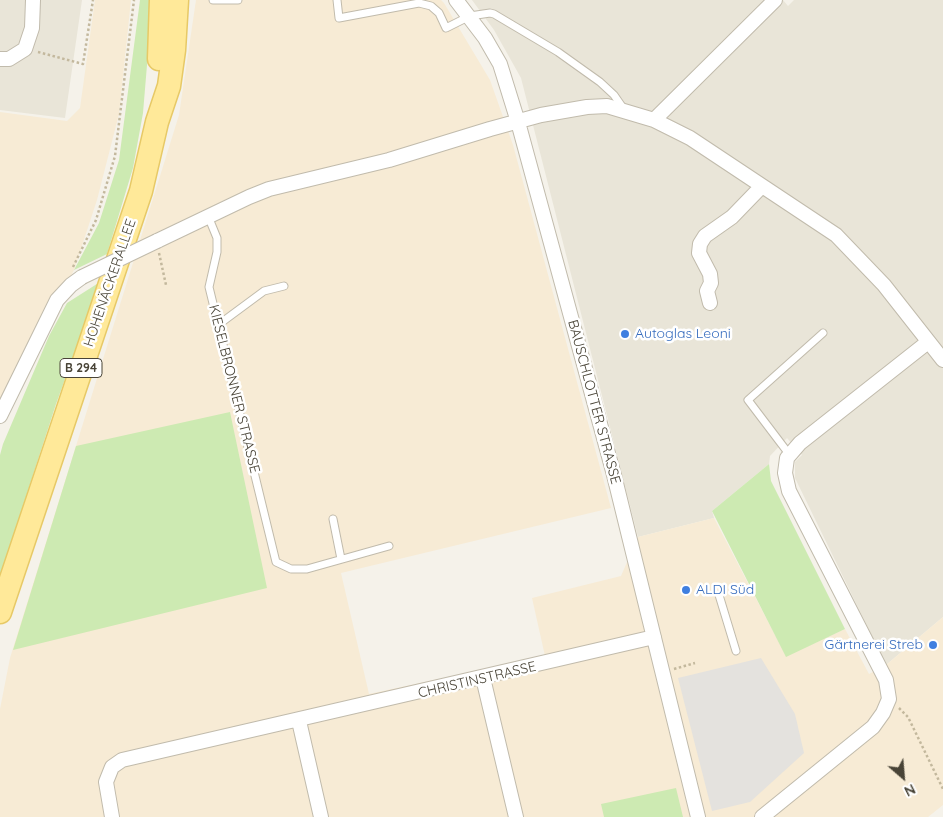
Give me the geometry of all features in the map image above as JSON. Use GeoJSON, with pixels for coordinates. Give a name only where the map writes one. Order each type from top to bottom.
{"type":"FeatureCollection","features":[{"type":"Feature","properties":{"kind":"main road","name":"HOHENÄCKERALLEE"},"geometry":{"type":"LineString","coordinates":[[158,122],[161,0]]}},
{"type":"Feature","properties":{"kind":"main road","name":"HOHENÄCKERALLEE"},"geometry":{"type":"LineString","coordinates":[[0,612],[141,191],[169,86],[174,50],[177,0]]}},
{"type":"Feature","properties":{"kind":"street"},"geometry":{"type":"LineString","coordinates":[[0,59],[10,59],[25,49],[32,28],[33,0]]}},
{"type":"Feature","properties":{"kind":"street","name":"BAUSCHLOTTER STRASSE"},"geometry":{"type":"LineString","coordinates":[[456,0],[470,16],[500,64],[518,122],[569,304],[698,817]]}},
{"type":"Feature","properties":{"kind":"street"},"geometry":{"type":"LineString","coordinates":[[654,120],[775,0]]}},
{"type":"Feature","properties":{"kind":"street"},"geometry":{"type":"LineString","coordinates":[[0,416],[57,300],[71,285],[76,275],[157,242],[208,216],[269,190],[389,160],[518,122],[587,107],[607,106],[625,111],[654,120],[690,138],[836,235],[861,258],[943,360]]}},
{"type":"Feature","properties":{"kind":"street"},"geometry":{"type":"LineString","coordinates":[[710,303],[707,291],[711,283],[710,274],[700,257],[700,244],[705,236],[732,217],[762,186]]}},
{"type":"Feature","properties":{"kind":"street"},"geometry":{"type":"LineString","coordinates":[[762,817],[873,727],[883,714],[889,699],[886,680],[790,491],[785,473],[790,454],[928,342]]}},
{"type":"Feature","properties":{"kind":"street","name":"CHRISTINSTRASSE"},"geometry":{"type":"LineString","coordinates":[[112,817],[106,782],[112,767],[122,760],[654,637]]}},
{"type":"Feature","properties":{"kind":"street"},"geometry":{"type":"LineString","coordinates":[[483,678],[516,817]]}},
{"type":"Feature","properties":{"kind":"street"},"geometry":{"type":"LineString","coordinates":[[299,720],[321,817]]}},
{"type":"Feature","properties":{"kind":"lane"},"geometry":{"type":"LineString","coordinates":[[213,0],[238,0]]}},
{"type":"Feature","properties":{"kind":"lane"},"geometry":{"type":"LineString","coordinates":[[337,0],[339,18],[419,3],[431,6],[439,13],[446,28],[470,16],[490,12],[520,28],[600,82],[614,95],[625,111]]}},
{"type":"Feature","properties":{"kind":"lane","name":"KIESELBRONNER STRASSE"},"geometry":{"type":"LineString","coordinates":[[208,216],[217,238],[217,252],[209,286],[276,562],[291,569],[307,569],[341,559]]}},
{"type":"Feature","properties":{"kind":"lane"},"geometry":{"type":"LineString","coordinates":[[218,325],[264,291],[284,286]]}},
{"type":"Feature","properties":{"kind":"lane"},"geometry":{"type":"LineString","coordinates":[[790,454],[748,400],[823,333]]}},
{"type":"Feature","properties":{"kind":"lane"},"geometry":{"type":"LineString","coordinates":[[333,519],[341,559],[389,546]]}},
{"type":"Feature","properties":{"kind":"lane"},"geometry":{"type":"LineString","coordinates":[[719,595],[736,651]]}},
{"type":"Feature","properties":{"kind":"path"},"geometry":{"type":"LineString","coordinates":[[25,49],[83,64],[93,0]]}},
{"type":"Feature","properties":{"kind":"path"},"geometry":{"type":"LineString","coordinates":[[76,275],[96,220],[115,156],[134,0]]}},
{"type":"Feature","properties":{"kind":"path"},"geometry":{"type":"LineString","coordinates":[[157,242],[166,285]]}},
{"type":"Feature","properties":{"kind":"path"},"geometry":{"type":"LineString","coordinates":[[662,672],[694,663]]}},
{"type":"Feature","properties":{"kind":"path"},"geometry":{"type":"LineString","coordinates":[[889,699],[908,717],[943,789]]}},
{"type":"Feature","properties":{"kind":"shaded area"},"geometry":{"type":"Polygon","coordinates":[[[0,0],[82,0],[65,118],[0,110],[0,0]]]}},
{"type":"Feature","properties":{"kind":"shaded area"},"geometry":{"type":"Polygon","coordinates":[[[95,0],[131,0],[119,114],[97,200],[74,270],[0,416],[0,112],[67,121],[80,108],[95,0]]]}},
{"type":"Feature","properties":{"kind":"shaded area"},"geometry":{"type":"Polygon","coordinates":[[[196,0],[441,0],[444,3],[490,80],[513,145],[611,508],[341,573],[369,694],[545,656],[532,598],[621,576],[638,537],[714,518],[786,656],[845,629],[869,674],[886,665],[943,617],[943,805],[928,817],[0,817],[0,709],[10,658],[179,115],[196,0]]]}},
{"type":"Feature","properties":{"kind":"shaded area"},"geometry":{"type":"Polygon","coordinates":[[[472,0],[783,0],[788,6],[794,0],[943,0],[943,617],[886,665],[795,478],[795,462],[802,455],[787,438],[770,456],[769,464],[712,511],[714,518],[638,537],[521,78],[494,30],[472,0]]]}},
{"type":"Feature","properties":{"kind":"shaded area"},"geometry":{"type":"Polygon","coordinates":[[[761,658],[795,714],[804,753],[750,802],[712,811],[678,678],[761,658]]]}},
{"type":"Feature","properties":{"kind":"green space"},"geometry":{"type":"Polygon","coordinates":[[[140,0],[149,0],[150,29],[143,113],[133,168],[107,254],[74,270],[99,223],[119,160],[140,0]]]}},
{"type":"Feature","properties":{"kind":"green space"},"geometry":{"type":"Polygon","coordinates":[[[100,282],[56,404],[0,577],[0,455],[3,444],[49,336],[67,303],[100,282]]]}},
{"type":"Feature","properties":{"kind":"green space"},"geometry":{"type":"Polygon","coordinates":[[[230,412],[267,588],[13,650],[76,446],[230,412]]]}},
{"type":"Feature","properties":{"kind":"green space"},"geometry":{"type":"Polygon","coordinates":[[[769,464],[771,481],[845,629],[786,657],[712,511],[769,464]]]}},
{"type":"Feature","properties":{"kind":"green space"},"geometry":{"type":"Polygon","coordinates":[[[676,788],[683,817],[604,817],[601,804],[676,788]]]}},
{"type":"Feature","properties":{"kind":"place","name":"Autoglas Leoni"},"geometry":{"type":"Point","coordinates":[625,334]}},
{"type":"Feature","properties":{"kind":"place","name":"ALDI Süd"},"geometry":{"type":"Point","coordinates":[686,590]}},
{"type":"Feature","properties":{"kind":"place","name":"Gärtnerei Streb"},"geometry":{"type":"Point","coordinates":[933,645]}}]}
